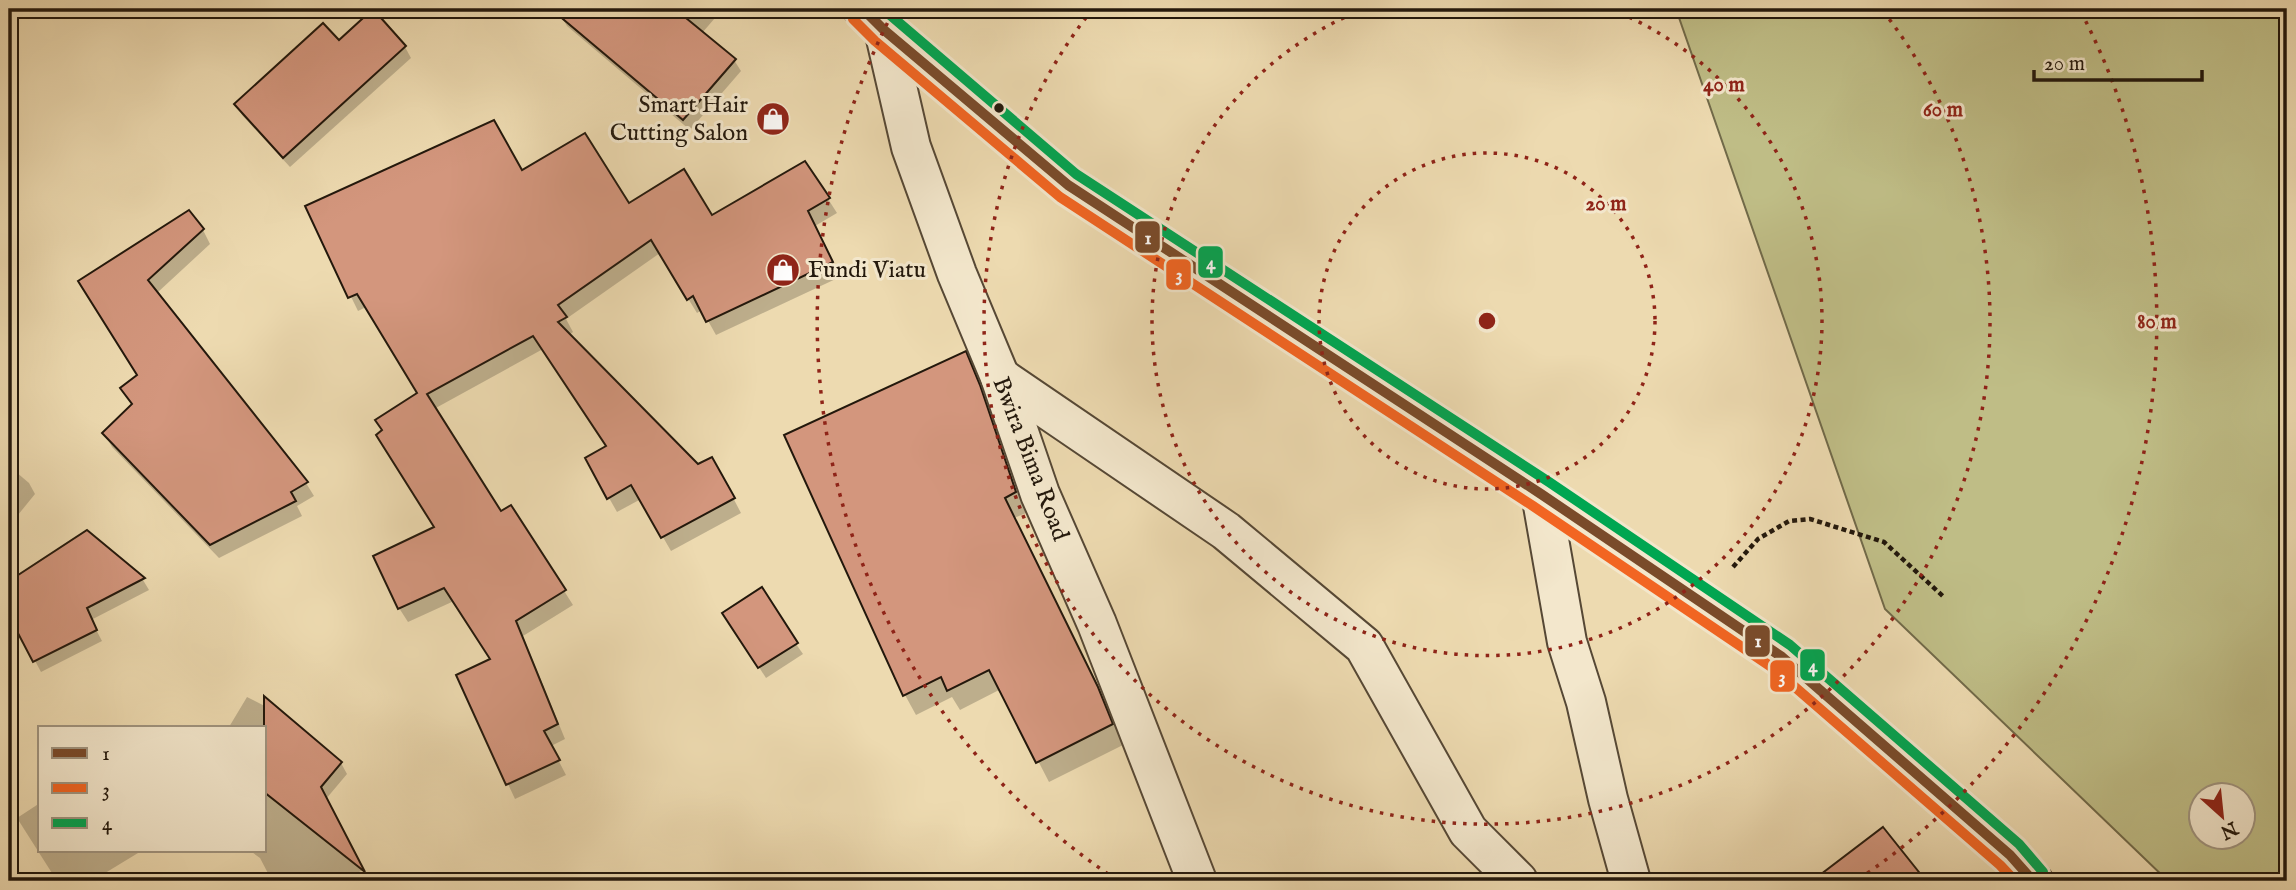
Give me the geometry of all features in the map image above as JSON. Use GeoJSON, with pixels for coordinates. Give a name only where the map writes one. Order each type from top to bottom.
{"type":"FeatureCollection","features":[{"type":"Feature","properties":{"kind":"main road"},"geometry":{"type":"LineString","coordinates":[[874,20],[1068,185],[1541,494],[1782,657],[2010,855],[2032,881]]}},
{"type":"Feature","properties":{"kind":"street","name":"Bwira Bima Road"},"geometry":{"type":"LineString","coordinates":[[874,20],[911,147],[957,274],[1000,377],[1040,494],[1097,624],[1197,881]]}},
{"type":"Feature","properties":{"kind":"street"},"geometry":{"type":"LineString","coordinates":[[1000,377],[1226,531],[1364,646],[1468,831],[1518,881]]}},
{"type":"Feature","properties":{"kind":"street"},"geometry":{"type":"LineString","coordinates":[[1541,494],[1567,642],[1586,702],[1631,881]]}},
{"type":"Feature","properties":{"kind":"path"},"geometry":{"type":"LineString","coordinates":[[1701,602],[1758,539],[1789,521],[1810,519],[1884,542],[1945,598]]}},
{"type":"Feature","properties":{"kind":"shaded area"},"geometry":{"type":"Polygon","coordinates":[[[1676,9],[2287,9],[2287,881],[2168,881],[1885,609],[1676,9]]]}},
{"type":"Feature","properties":{"kind":"building"},"geometry":{"type":"Polygon","coordinates":[[[373,9],[406,46],[283,158],[234,104],[323,23],[339,40],[373,9]]]}},
{"type":"Feature","properties":{"kind":"building"},"geometry":{"type":"Polygon","coordinates":[[[551,9],[675,9],[736,59],[683,120],[551,9]]]}},
{"type":"Feature","properties":{"kind":"building"},"geometry":{"type":"Polygon","coordinates":[[[494,120],[522,170],[585,133],[629,203],[684,169],[712,215],[805,161],[830,198],[808,211],[833,262],[706,322],[693,296],[687,300],[651,240],[558,305],[567,317],[558,322],[698,464],[712,457],[735,498],[661,538],[631,485],[607,499],[585,458],[606,446],[533,336],[427,394],[501,511],[511,505],[566,590],[516,621],[558,724],[544,731],[560,760],[506,785],[456,675],[490,659],[444,588],[398,609],[373,556],[434,527],[376,435],[382,430],[375,420],[417,393],[357,294],[348,298],[305,206],[494,120]]]}},
{"type":"Feature","properties":{"kind":"building"},"geometry":{"type":"Polygon","coordinates":[[[189,210],[204,229],[148,280],[308,482],[291,492],[296,501],[210,545],[102,433],[132,404],[120,388],[137,375],[78,281],[189,210]]]}},
{"type":"Feature","properties":{"kind":"building"},"geometry":{"type":"Polygon","coordinates":[[[966,351],[1016,492],[1005,498],[1098,687],[1113,724],[1036,763],[989,670],[947,691],[941,677],[903,696],[784,435],[966,351]]]}},
{"type":"Feature","properties":{"kind":"building"},"geometry":{"type":"Polygon","coordinates":[[[87,530],[145,578],[87,608],[97,630],[33,662],[9,616],[9,581],[87,530]]]}},
{"type":"Feature","properties":{"kind":"building"},"geometry":{"type":"Polygon","coordinates":[[[762,587],[798,643],[758,668],[722,613],[762,587]]]}},
{"type":"Feature","properties":{"kind":"building"},"geometry":{"type":"Polygon","coordinates":[[[264,696],[342,762],[321,787],[365,872],[266,794],[264,696]]]}},
{"type":"Feature","properties":{"kind":"building"},"geometry":{"type":"Polygon","coordinates":[[[1883,827],[1926,881],[1812,881],[1883,827]]]}},
{"type":"Feature","properties":{"kind":"transit line","name":"1"},"geometry":{"type":"LineString","coordinates":[[863,9],[884,30],[1068,185],[1541,494],[1782,657],[2010,855],[2033,881]]}},
{"type":"Feature","properties":{"kind":"transit line","name":"4"},"geometry":{"type":"LineString","coordinates":[[883,9],[1076,174],[1549,482],[1790,645],[2019,844],[2043,872]]}},
{"type":"Feature","properties":{"kind":"transit line","name":"3"},"geometry":{"type":"LineString","coordinates":[[853,19],[875,41],[1060,197],[1533,506],[1773,668],[2015,881]]}},
{"type":"Feature","properties":{"kind":"place","name":"Smart Hair Cutting Salon"},"geometry":{"type":"Point","coordinates":[773,119]}},
{"type":"Feature","properties":{"kind":"place","name":"Fundi Viatu"},"geometry":{"type":"Point","coordinates":[783,270]}}]}
